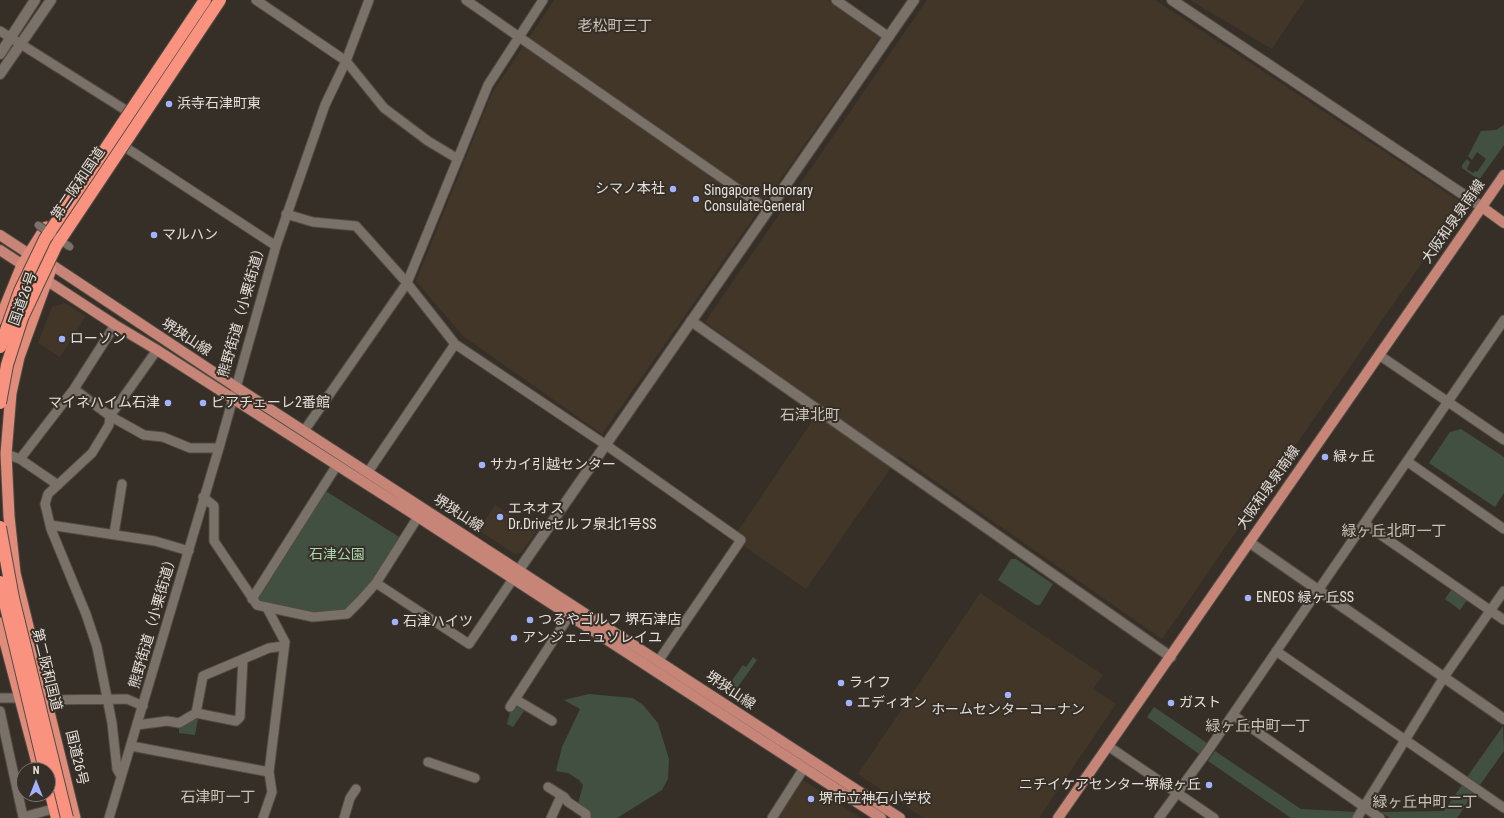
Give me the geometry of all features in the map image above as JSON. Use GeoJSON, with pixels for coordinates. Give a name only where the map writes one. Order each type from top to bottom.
{"type":"FeatureCollection","features":[{"type":"Feature","properties":{"kind":"highway","name":"国道26号"},"geometry":{"type":"LineString","coordinates":[[0,319],[22,265],[127,111],[200,0]]}},
{"type":"Feature","properties":{"kind":"highway","name":"第二阪和国道"},"geometry":{"type":"LineString","coordinates":[[0,347],[20,291],[45,239],[205,0]]}},
{"type":"Feature","properties":{"kind":"highway","name":"第二阪和国道"},"geometry":{"type":"LineString","coordinates":[[0,403],[8,365],[22,318],[56,246],[220,0]]}},
{"type":"Feature","properties":{"kind":"highway","name":"国道26号"},"geometry":{"type":"LineString","coordinates":[[75,818],[15,573],[10,545],[6,454],[11,393],[19,357],[52,265],[72,225],[225,0]]}},
{"type":"Feature","properties":{"kind":"highway","name":"第二阪和国道"},"geometry":{"type":"LineString","coordinates":[[0,527],[13,598],[67,818]]}},
{"type":"Feature","properties":{"kind":"highway","name":"第二阪和国道"},"geometry":{"type":"LineString","coordinates":[[0,582],[43,762]]}},
{"type":"Feature","properties":{"kind":"highway"},"geometry":{"type":"LineString","coordinates":[[1,630],[37,762]]}},
{"type":"Feature","properties":{"kind":"highway"},"geometry":{"type":"LineString","coordinates":[[48,802],[53,815]]}},
{"type":"Feature","properties":{"kind":"highway"},"geometry":{"type":"LineString","coordinates":[[51,802],[53,815]]}},
{"type":"Feature","properties":{"kind":"main road","name":"大阪和泉泉南線"},"geometry":{"type":"LineString","coordinates":[[1058,818],[1504,175]]}},
{"type":"Feature","properties":{"kind":"main road"},"geometry":{"type":"LineString","coordinates":[[1482,207],[1504,223]]}},
{"type":"Feature","properties":{"kind":"main road","name":"堺狭山線"},"geometry":{"type":"LineString","coordinates":[[0,235],[29,254],[52,265],[236,387],[519,569],[757,726],[900,818]]}},
{"type":"Feature","properties":{"kind":"main road","name":"堺狭山線"},"geometry":{"type":"LineString","coordinates":[[0,250],[22,265],[47,279],[115,325],[157,350],[418,517],[881,818]]}},
{"type":"Feature","properties":{"kind":"street"},"geometry":{"type":"LineString","coordinates":[[0,54],[35,0]]}},
{"type":"Feature","properties":{"kind":"street"},"geometry":{"type":"LineString","coordinates":[[0,74],[51,0]]}},
{"type":"Feature","properties":{"kind":"street"},"geometry":{"type":"LineString","coordinates":[[256,0],[346,61],[384,108],[428,141],[458,159]]}},
{"type":"Feature","properties":{"kind":"street","name":"熊野街道（小栗街道）"},"geometry":{"type":"LineString","coordinates":[[109,818],[189,551],[203,497],[219,448],[232,398],[286,214],[325,105],[346,61],[369,0]]}},
{"type":"Feature","properties":{"kind":"street"},"geometry":{"type":"LineString","coordinates":[[466,0],[768,210]]}},
{"type":"Feature","properties":{"kind":"street"},"geometry":{"type":"LineString","coordinates":[[304,431],[407,283],[488,85],[543,0]]}},
{"type":"Feature","properties":{"kind":"street"},"geometry":{"type":"LineString","coordinates":[[836,0],[889,37]]}},
{"type":"Feature","properties":{"kind":"street"},"geometry":{"type":"LineString","coordinates":[[376,583],[469,644],[519,569],[914,0]]}},
{"type":"Feature","properties":{"kind":"street"},"geometry":{"type":"LineString","coordinates":[[1172,0],[1482,207]]}},
{"type":"Feature","properties":{"kind":"street"},"geometry":{"type":"LineString","coordinates":[[0,31],[127,111]]}},
{"type":"Feature","properties":{"kind":"street"},"geometry":{"type":"LineString","coordinates":[[125,147],[276,246]]}},
{"type":"Feature","properties":{"kind":"street"},"geometry":{"type":"LineString","coordinates":[[286,214],[313,222],[356,226],[407,283],[456,344],[606,445],[741,540],[659,660]]}},
{"type":"Feature","properties":{"kind":"street"},"geometry":{"type":"LineString","coordinates":[[38,225],[70,247]]}},
{"type":"Feature","properties":{"kind":"street"},"geometry":{"type":"LineString","coordinates":[[1159,818],[1178,793],[1449,401],[1500,334],[1504,320]]}},
{"type":"Feature","properties":{"kind":"street"},"geometry":{"type":"LineString","coordinates":[[691,321],[1171,656]]}},
{"type":"Feature","properties":{"kind":"street"},"geometry":{"type":"LineString","coordinates":[[20,458],[74,389],[115,325]]}},
{"type":"Feature","properties":{"kind":"street"},"geometry":{"type":"LineString","coordinates":[[368,472],[456,344]]}},
{"type":"Feature","properties":{"kind":"street"},"geometry":{"type":"LineString","coordinates":[[121,776],[116,768],[112,723],[97,647],[86,614],[50,525],[45,504],[48,494],[92,454],[109,425],[110,416],[157,350]]}},
{"type":"Feature","properties":{"kind":"street"},"geometry":{"type":"LineString","coordinates":[[1379,355],[1449,401],[1504,440]]}},
{"type":"Feature","properties":{"kind":"street"},"geometry":{"type":"LineString","coordinates":[[74,389],[110,416],[144,435],[163,437],[190,448],[219,448]]}},
{"type":"Feature","properties":{"kind":"street"},"geometry":{"type":"LineString","coordinates":[[6,454],[20,458],[58,485]]}},
{"type":"Feature","properties":{"kind":"street"},"geometry":{"type":"LineString","coordinates":[[1408,462],[1504,529]]}},
{"type":"Feature","properties":{"kind":"street"},"geometry":{"type":"LineString","coordinates":[[252,599],[337,465]]}},
{"type":"Feature","properties":{"kind":"street"},"geometry":{"type":"LineString","coordinates":[[114,534],[122,484]]}},
{"type":"Feature","properties":{"kind":"street"},"geometry":{"type":"LineString","coordinates":[[203,497],[214,506],[214,541],[257,605],[313,617],[347,614],[376,583],[418,517]]}},
{"type":"Feature","properties":{"kind":"street"},"geometry":{"type":"LineString","coordinates":[[1365,524],[1504,620]]}},
{"type":"Feature","properties":{"kind":"street"},"geometry":{"type":"LineString","coordinates":[[50,525],[155,541],[189,551]]}},
{"type":"Feature","properties":{"kind":"street"},"geometry":{"type":"LineString","coordinates":[[1249,542],[1504,719]]}},
{"type":"Feature","properties":{"kind":"street"},"geometry":{"type":"LineString","coordinates":[[1358,818],[1444,677],[1504,591]]}},
{"type":"Feature","properties":{"kind":"street"},"geometry":{"type":"LineString","coordinates":[[263,818],[272,792],[269,772],[285,642],[267,608]]}},
{"type":"Feature","properties":{"kind":"street"},"geometry":{"type":"LineString","coordinates":[[552,721],[512,703],[569,616]]}},
{"type":"Feature","properties":{"kind":"street"},"geometry":{"type":"LineString","coordinates":[[196,713],[202,676],[269,648],[284,646]]}},
{"type":"Feature","properties":{"kind":"street"},"geometry":{"type":"LineString","coordinates":[[1276,651],[1504,808]]}},
{"type":"Feature","properties":{"kind":"street"},"geometry":{"type":"LineString","coordinates":[[137,725],[167,721],[179,723],[196,713],[236,721],[240,716],[242,659]]}},
{"type":"Feature","properties":{"kind":"street"},"geometry":{"type":"LineString","coordinates":[[0,698],[19,697],[46,701],[107,698],[127,699],[143,706]]}},
{"type":"Feature","properties":{"kind":"street"},"geometry":{"type":"LineString","coordinates":[[0,711],[23,817],[53,815]]}},
{"type":"Feature","properties":{"kind":"street"},"geometry":{"type":"LineString","coordinates":[[1232,715],[1380,818]]}},
{"type":"Feature","properties":{"kind":"street"},"geometry":{"type":"LineString","coordinates":[[131,746],[269,772]]}},
{"type":"Feature","properties":{"kind":"street"},"geometry":{"type":"LineString","coordinates":[[1108,746],[1214,818]]}},
{"type":"Feature","properties":{"kind":"street"},"geometry":{"type":"LineString","coordinates":[[428,762],[475,778]]}},
{"type":"Feature","properties":{"kind":"street"},"geometry":{"type":"LineString","coordinates":[[772,818],[804,768]]}},
{"type":"Feature","properties":{"kind":"street"},"geometry":{"type":"LineString","coordinates":[[548,787],[586,814],[586,818]]}},
{"type":"Feature","properties":{"kind":"street"},"geometry":{"type":"LineString","coordinates":[[344,818],[350,798],[356,789]]}},
{"type":"Feature","properties":{"kind":"street"},"geometry":{"type":"LineString","coordinates":[[551,818],[561,796]]}},
{"type":"Feature","properties":{"kind":"shaded area"},"geometry":{"type":"Polygon","coordinates":[[[554,0],[827,0],[881,36],[602,434],[463,336],[416,281],[491,95],[554,0]]]}},
{"type":"Feature","properties":{"kind":"shaded area"},"geometry":{"type":"Polygon","coordinates":[[[927,0],[1155,0],[1461,202],[1461,206],[1162,639],[899,456],[806,589],[744,546],[748,539],[738,531],[822,406],[705,322],[927,0]]]}},
{"type":"Feature","properties":{"kind":"shaded area"},"geometry":{"type":"Polygon","coordinates":[[[1190,0],[1305,0],[1272,49],[1190,0]]]}},
{"type":"Feature","properties":{"kind":"shaded area"},"geometry":{"type":"Polygon","coordinates":[[[65,303],[86,316],[60,357],[38,343],[52,307],[65,303]]]}},
{"type":"Feature","properties":{"kind":"shaded area","name":"エネオス Dr.Driveセルフ泉北1号SS"},"geometry":{"type":"Polygon","coordinates":[[[495,505],[536,532],[521,553],[515,554],[478,530],[495,505]]]}},
{"type":"Feature","properties":{"kind":"shaded area"},"geometry":{"type":"Polygon","coordinates":[[[980,593],[1103,675],[1093,689],[1116,704],[1039,818],[924,818],[858,774],[980,593]]]}},
{"type":"Feature","properties":{"kind":"shaded area","name":"堺市立神石小学校"},"geometry":{"type":"Polygon","coordinates":[[[803,780],[861,818],[778,818],[803,780]]]}},
{"type":"Feature","properties":{"kind":"green space"},"geometry":{"type":"Polygon","coordinates":[[[1504,125],[1504,145],[1479,180],[1462,168],[1462,165],[1467,159],[1470,162],[1467,169],[1473,173],[1475,171],[1477,172],[1486,159],[1477,152],[1472,160],[1468,156],[1481,131],[1496,130],[1504,125]]]}},
{"type":"Feature","properties":{"kind":"green space"},"geometry":{"type":"Polygon","coordinates":[[[1461,429],[1504,457],[1504,493],[1495,507],[1429,463],[1450,432],[1461,429]]]}},
{"type":"Feature","properties":{"kind":"green space","name":"石津公園"},"geometry":{"type":"Polygon","coordinates":[[[324,490],[401,538],[373,582],[346,610],[314,613],[258,603],[256,598],[324,490]]]}},
{"type":"Feature","properties":{"kind":"green space"},"geometry":{"type":"Polygon","coordinates":[[[1011,559],[1016,559],[1053,584],[1040,605],[1036,605],[998,580],[1011,559]]]}},
{"type":"Feature","properties":{"kind":"green space"},"geometry":{"type":"Polygon","coordinates":[[[1451,590],[1467,600],[1460,610],[1445,599],[1451,590]]]}},
{"type":"Feature","properties":{"kind":"green space"},"geometry":{"type":"Polygon","coordinates":[[[753,657],[757,660],[735,691],[728,686],[743,665],[746,667],[753,657]]]}},
{"type":"Feature","properties":{"kind":"green space"},"geometry":{"type":"Polygon","coordinates":[[[589,694],[633,698],[643,705],[658,723],[669,759],[668,779],[662,790],[617,818],[591,818],[589,812],[578,804],[583,785],[579,780],[568,773],[556,771],[562,747],[580,709],[564,700],[589,694]]]}},
{"type":"Feature","properties":{"kind":"green space"},"geometry":{"type":"Polygon","coordinates":[[[518,707],[524,711],[513,727],[507,724],[511,709],[518,707]]]}},
{"type":"Feature","properties":{"kind":"green space"},"geometry":{"type":"Polygon","coordinates":[[[1154,707],[1207,743],[1199,754],[1147,717],[1154,707]]]}},
{"type":"Feature","properties":{"kind":"green space"},"geometry":{"type":"Polygon","coordinates":[[[193,719],[198,719],[195,735],[179,733],[179,727],[193,719]]]}},
{"type":"Feature","properties":{"kind":"green space"},"geometry":{"type":"Polygon","coordinates":[[[1503,726],[1504,751],[1480,785],[1467,777],[1503,726]]]}},
{"type":"Feature","properties":{"kind":"green space"},"geometry":{"type":"Polygon","coordinates":[[[1215,751],[1301,809],[1356,812],[1352,818],[1291,818],[1208,761],[1215,751]]]}},
{"type":"Feature","properties":{"kind":"green space"},"geometry":{"type":"Polygon","coordinates":[[[1462,785],[1474,793],[1457,818],[1390,818],[1380,812],[1444,811],[1462,785]]]}},
{"type":"Feature","properties":{"kind":"place","name":"浜寺石津町東"},"geometry":{"type":"Point","coordinates":[169,104]}},
{"type":"Feature","properties":{"kind":"place","name":"シマノ本社"},"geometry":{"type":"Point","coordinates":[673,189]}},
{"type":"Feature","properties":{"kind":"place","name":"Singapore Honorary Consulate-General"},"geometry":{"type":"Point","coordinates":[696,199]}},
{"type":"Feature","properties":{"kind":"place","name":"マルハン"},"geometry":{"type":"Point","coordinates":[154,235]}},
{"type":"Feature","properties":{"kind":"place","name":"ローソン"},"geometry":{"type":"Point","coordinates":[62,339]}},
{"type":"Feature","properties":{"kind":"place","name":"マイネハイム石津"},"geometry":{"type":"Point","coordinates":[168,403]}},
{"type":"Feature","properties":{"kind":"place","name":"ピアチェーレ2番館"},"geometry":{"type":"Point","coordinates":[203,403]}},
{"type":"Feature","properties":{"kind":"place","name":"緑ヶ丘"},"geometry":{"type":"Point","coordinates":[1325,457]}},
{"type":"Feature","properties":{"kind":"place","name":"サカイ引越センター"},"geometry":{"type":"Point","coordinates":[482,465]}},
{"type":"Feature","properties":{"kind":"place","name":"エネオス Dr.Driveセルフ泉北1号SS"},"geometry":{"type":"Point","coordinates":[500,517]}},
{"type":"Feature","properties":{"kind":"place","name":"ENEOS 緑ヶ丘SS"},"geometry":{"type":"Point","coordinates":[1248,598]}},
{"type":"Feature","properties":{"kind":"place","name":"つるやゴルフ 堺石津店"},"geometry":{"type":"Point","coordinates":[530,620]}},
{"type":"Feature","properties":{"kind":"place","name":"石津ハイツ"},"geometry":{"type":"Point","coordinates":[395,622]}},
{"type":"Feature","properties":{"kind":"place","name":"アンジェニュソレイユ"},"geometry":{"type":"Point","coordinates":[514,638]}},
{"type":"Feature","properties":{"kind":"place","name":"ライフ"},"geometry":{"type":"Point","coordinates":[841,683]}},
{"type":"Feature","properties":{"kind":"place","name":"ホームセンターコーナン"},"geometry":{"type":"Point","coordinates":[1008,695]}},
{"type":"Feature","properties":{"kind":"place","name":"エディオン"},"geometry":{"type":"Point","coordinates":[849,703]}},
{"type":"Feature","properties":{"kind":"place","name":"ガスト"},"geometry":{"type":"Point","coordinates":[1171,703]}},
{"type":"Feature","properties":{"kind":"place","name":"ニチイケアセンター堺緑ヶ丘"},"geometry":{"type":"Point","coordinates":[1209,785]}},
{"type":"Feature","properties":{"kind":"place","name":"堺市立神石小学校"},"geometry":{"type":"Point","coordinates":[811,799]}},
{"type":"Feature","properties":{"kind":"district","name":"老松町三丁"},"geometry":{"type":"Point","coordinates":[615,27]}},
{"type":"Feature","properties":{"kind":"district","name":"石津北町"},"geometry":{"type":"Point","coordinates":[810,416]}},
{"type":"Feature","properties":{"kind":"district","name":"緑ヶ丘北町一丁"},"geometry":{"type":"Point","coordinates":[1394,532]}},
{"type":"Feature","properties":{"kind":"district","name":"緑ヶ丘中町一丁"},"geometry":{"type":"Point","coordinates":[1258,727]}},
{"type":"Feature","properties":{"kind":"district","name":"石津町一丁"},"geometry":{"type":"Point","coordinates":[218,798]}},
{"type":"Feature","properties":{"kind":"district","name":"緑ヶ丘中町二丁"},"geometry":{"type":"Point","coordinates":[1425,803]}}]}
